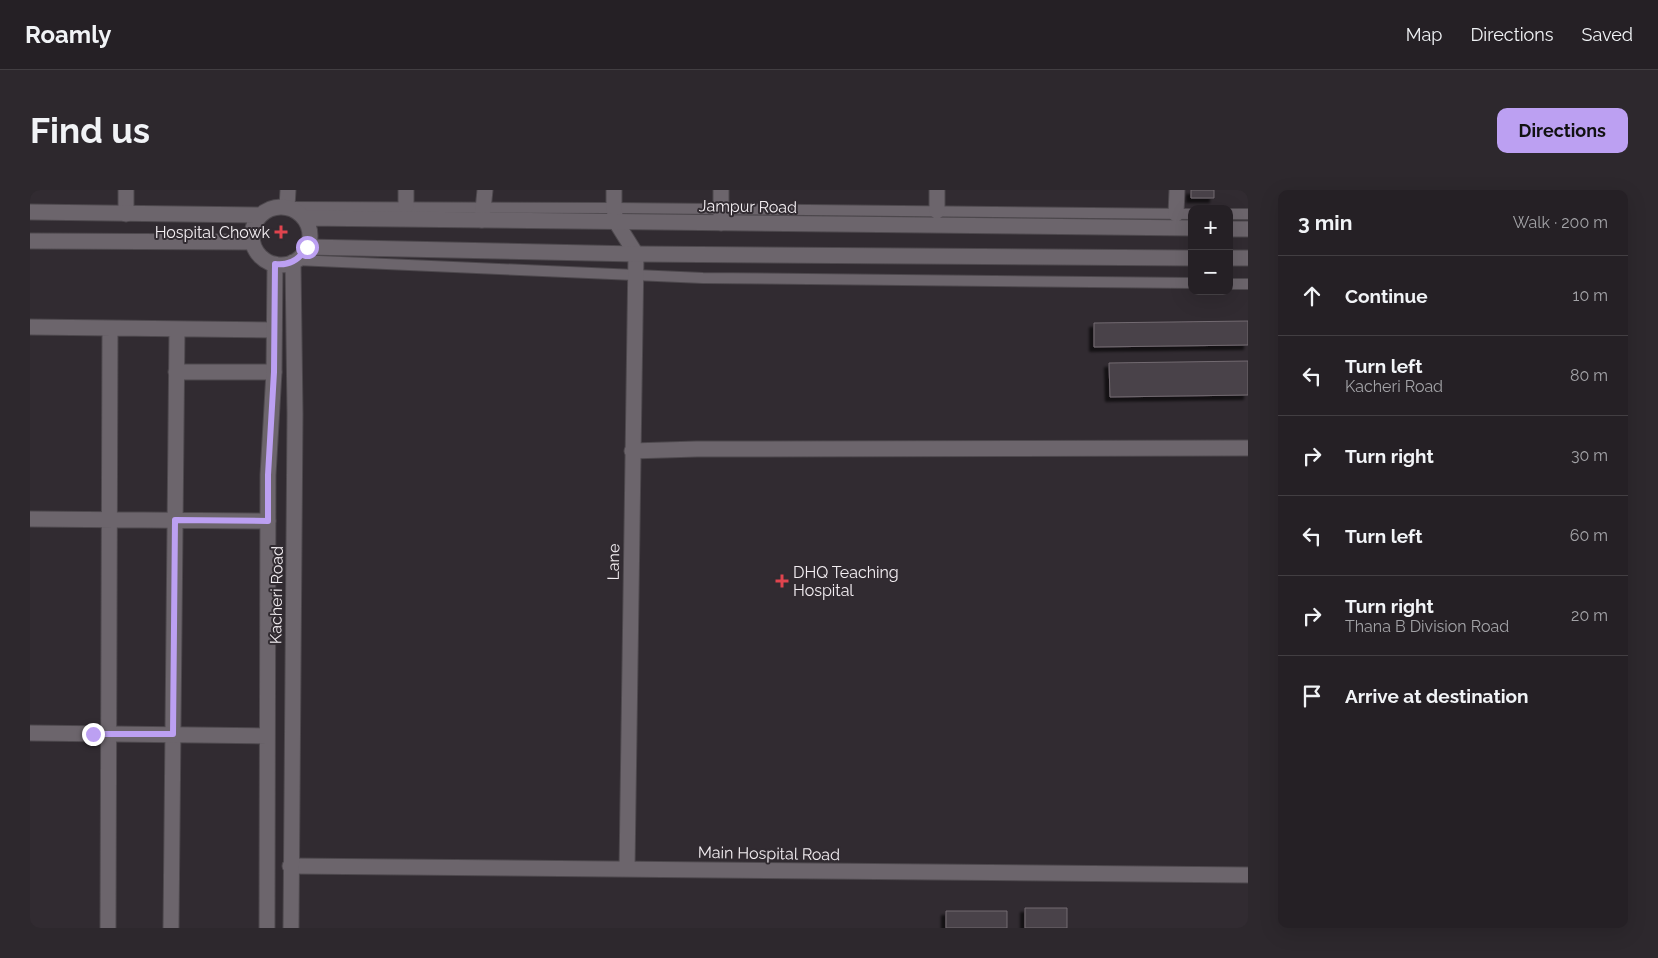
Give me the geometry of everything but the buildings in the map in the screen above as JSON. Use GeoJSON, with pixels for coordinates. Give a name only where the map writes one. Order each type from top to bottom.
{"type":"FeatureCollection","features":[{"type":"Feature","properties":{"kind":"street"},"geometry":{"type":"LineString","coordinates":[[126,190],[126,214]]}},
{"type":"Feature","properties":{"kind":"street"},"geometry":{"type":"LineString","coordinates":[[287,207],[288,190]]}},
{"type":"Feature","properties":{"kind":"street"},"geometry":{"type":"LineString","coordinates":[[406,190],[406,206]]}},
{"type":"Feature","properties":{"kind":"street"},"geometry":{"type":"LineString","coordinates":[[483,214],[485,190]]}},
{"type":"Feature","properties":{"kind":"street"},"geometry":{"type":"LineString","coordinates":[[614,190],[615,215],[636,254]]}},
{"type":"Feature","properties":{"kind":"street"},"geometry":{"type":"LineString","coordinates":[[721,190],[721,216]]}},
{"type":"Feature","properties":{"kind":"street"},"geometry":{"type":"LineString","coordinates":[[937,190],[937,211]]}},
{"type":"Feature","properties":{"kind":"street"},"geometry":{"type":"LineString","coordinates":[[1176,214],[1177,190]]}},
{"type":"Feature","properties":{"kind":"street"},"geometry":{"type":"LineString","coordinates":[[277,206],[287,207],[296,211],[304,218],[310,237],[307,247],[302,254],[287,264],[275,264],[262,258],[252,242],[254,223],[260,215],[268,209],[277,206]]}},
{"type":"Feature","properties":{"kind":"street"},"geometry":{"type":"LineString","coordinates":[[30,212],[260,215]]}},
{"type":"Feature","properties":{"kind":"street","name":"Jampur Road"},"geometry":{"type":"LineString","coordinates":[[304,218],[483,214],[721,216],[1188,228]]}},
{"type":"Feature","properties":{"kind":"street"},"geometry":{"type":"LineString","coordinates":[[1233,229],[1248,229]]}},
{"type":"Feature","properties":{"kind":"street"},"geometry":{"type":"LineString","coordinates":[[30,241],[252,242]]}},
{"type":"Feature","properties":{"kind":"street"},"geometry":{"type":"LineString","coordinates":[[307,247],[636,254],[1188,258]]}},
{"type":"Feature","properties":{"kind":"street","name":"Lane"},"geometry":{"type":"LineString","coordinates":[[627,869],[636,254]]}},
{"type":"Feature","properties":{"kind":"street"},"geometry":{"type":"LineString","coordinates":[[1233,258],[1248,258]]}},
{"type":"Feature","properties":{"kind":"street","name":"Kacheri Road"},"geometry":{"type":"LineString","coordinates":[[290,928],[295,414],[294,261]]}},
{"type":"Feature","properties":{"kind":"street","name":"Kacheri Road"},"geometry":{"type":"LineString","coordinates":[[266,928],[268,475],[274,372],[275,264]]}},
{"type":"Feature","properties":{"kind":"street"},"geometry":{"type":"LineString","coordinates":[[30,327],[274,330]]}},
{"type":"Feature","properties":{"kind":"street"},"geometry":{"type":"LineString","coordinates":[[108,928],[110,328]]}},
{"type":"Feature","properties":{"kind":"street"},"geometry":{"type":"LineString","coordinates":[[171,928],[176,329]]}},
{"type":"Feature","properties":{"kind":"street"},"geometry":{"type":"LineString","coordinates":[[176,372],[274,372]]}},
{"type":"Feature","properties":{"kind":"street"},"geometry":{"type":"LineString","coordinates":[[632,451],[697,449],[1248,448]]}},
{"type":"Feature","properties":{"kind":"street"},"geometry":{"type":"LineString","coordinates":[[30,519],[268,521]]}},
{"type":"Feature","properties":{"kind":"street"},"geometry":{"type":"LineString","coordinates":[[30,733],[268,736]]}},
{"type":"Feature","properties":{"kind":"street","name":"Main Hospital Road"},"geometry":{"type":"LineString","coordinates":[[290,866],[1248,875]]}},
{"type":"Feature","properties":{"kind":"lane"},"geometry":{"type":"LineString","coordinates":[[287,207],[406,206],[483,214]]}},
{"type":"Feature","properties":{"kind":"lane"},"geometry":{"type":"LineString","coordinates":[[721,216],[937,211],[1188,214]]}},
{"type":"Feature","properties":{"kind":"lane"},"geometry":{"type":"LineString","coordinates":[[1233,214],[1248,214]]}},
{"type":"Feature","properties":{"kind":"lane"},"geometry":{"type":"LineString","coordinates":[[294,261],[703,278],[1188,283]]}},
{"type":"Feature","properties":{"kind":"lane"},"geometry":{"type":"LineString","coordinates":[[1233,284],[1248,284]]}},
{"type":"Feature","properties":{"kind":"place","name":"Hospital Chowk"},"geometry":{"type":"Point","coordinates":[281,232]}},
{"type":"Feature","properties":{"kind":"place","name":"DHQ Teaching Hospital"},"geometry":{"type":"Point","coordinates":[782,581]}},
{"type":"Feature","properties":{"kind":"route"},"geometry":{"type":"LineString","coordinates":[[93,734],[173,734],[175,520],[268,521],[268,475],[274,372],[275,264],[287,264],[296,260],[307,247]]}}]}
